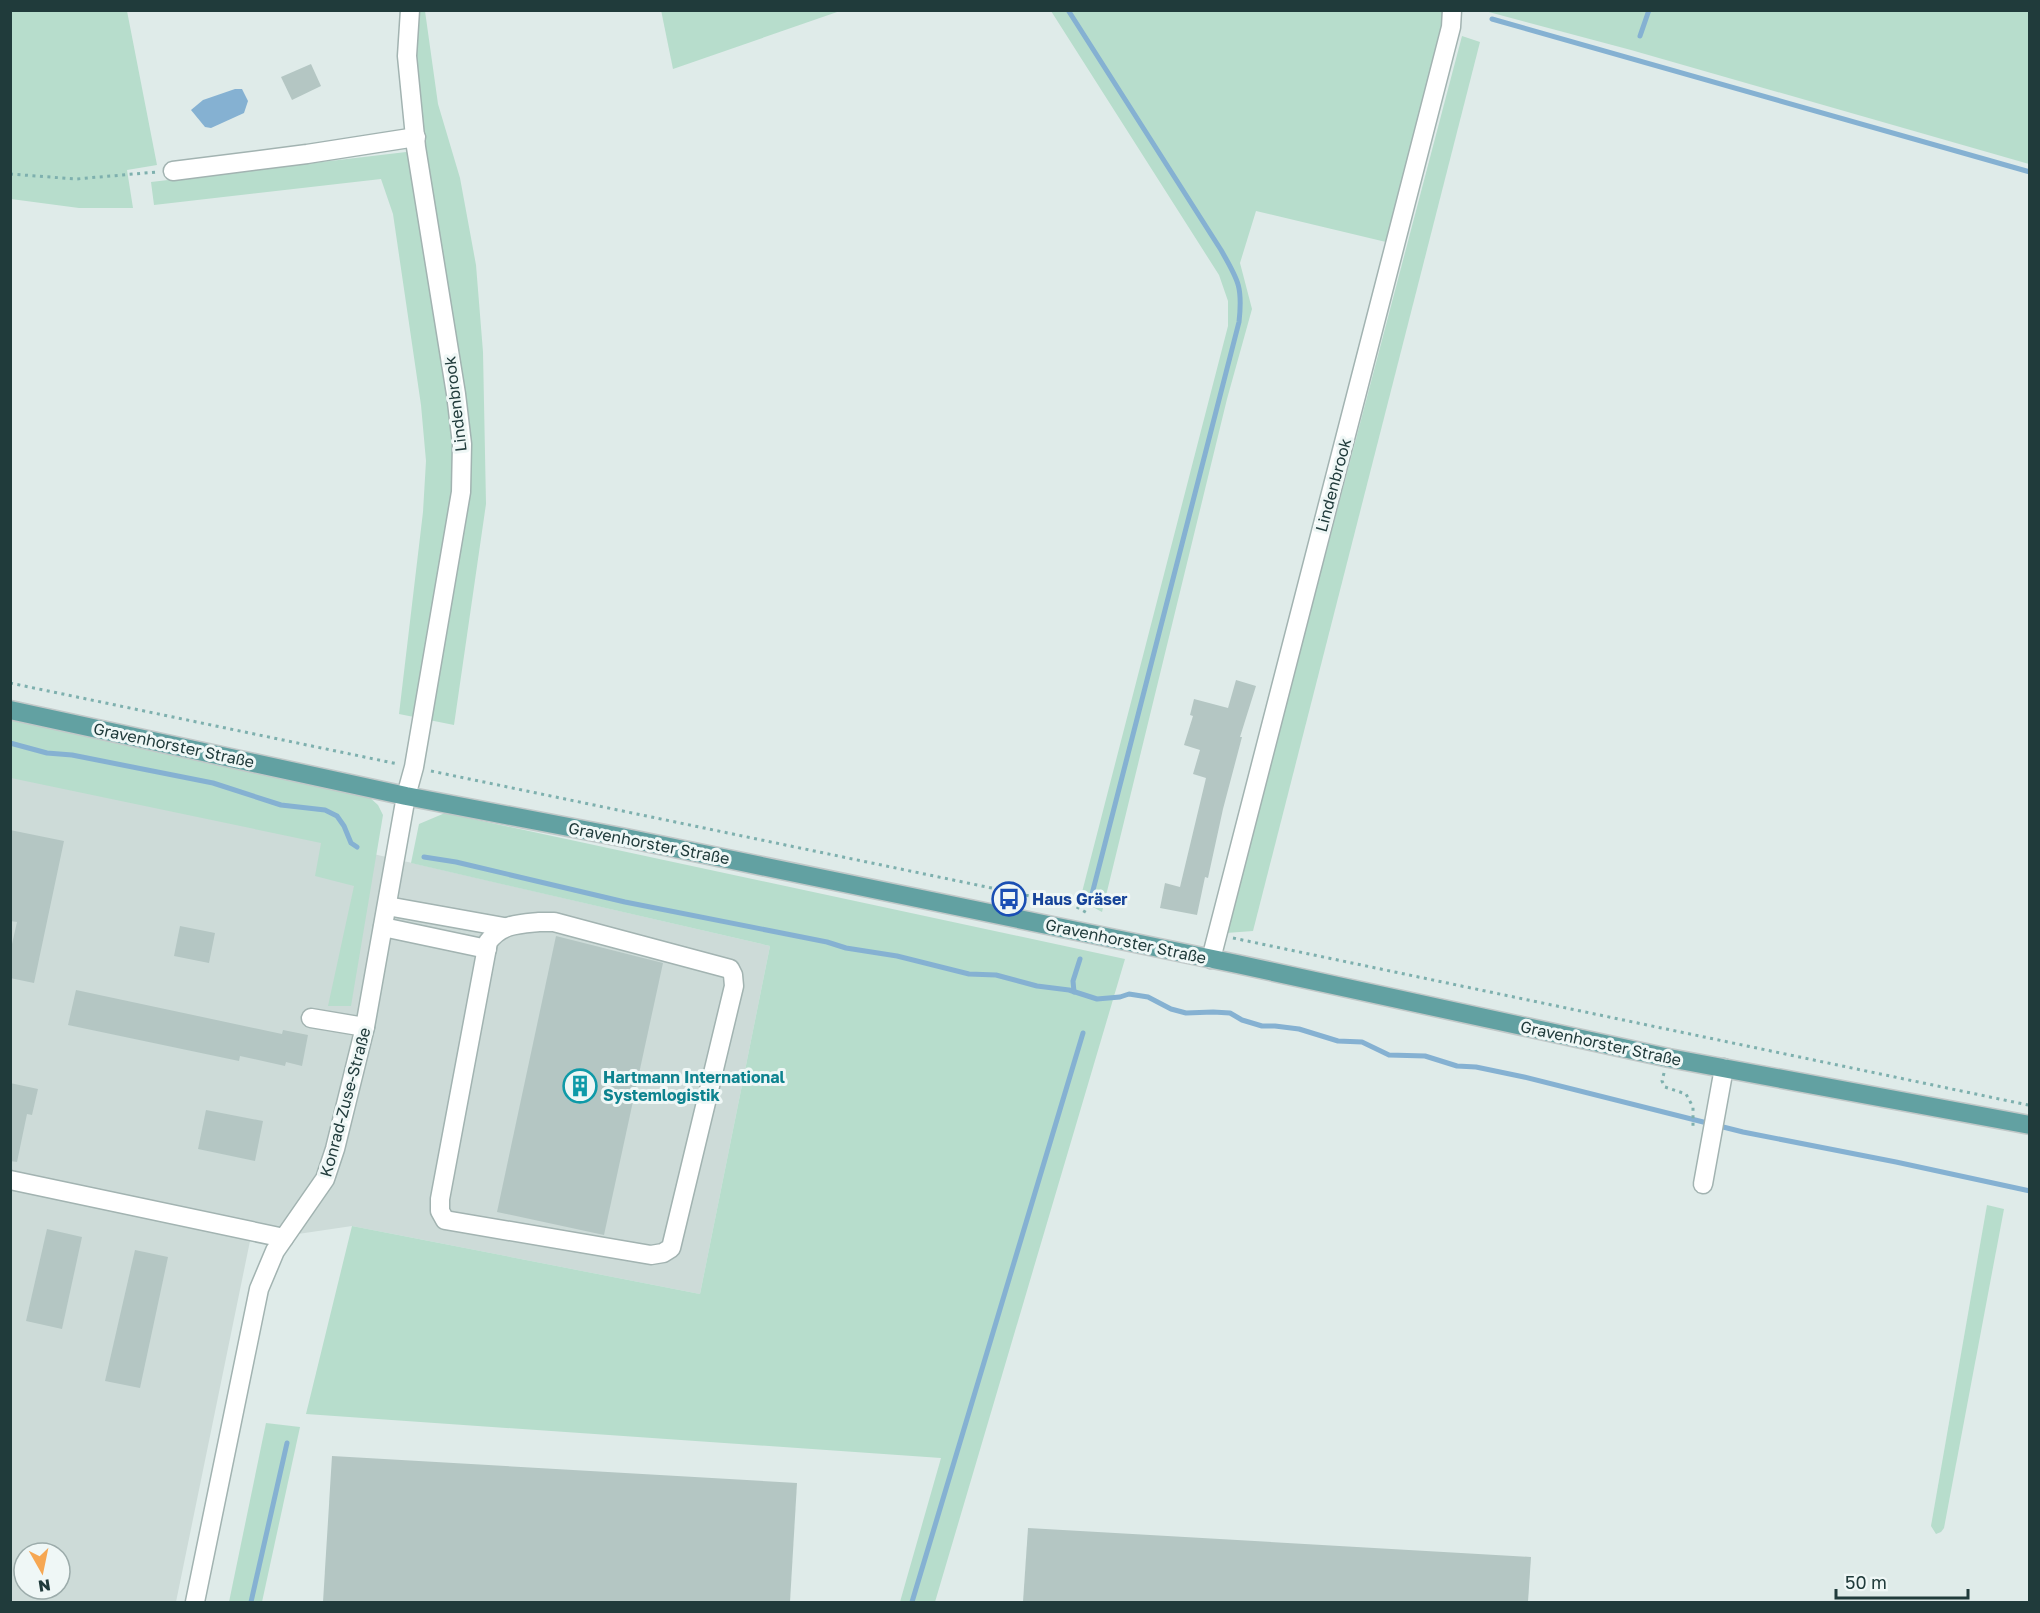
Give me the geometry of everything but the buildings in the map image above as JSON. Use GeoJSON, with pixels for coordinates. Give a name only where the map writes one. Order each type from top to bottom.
{"type":"FeatureCollection","features":[{"type":"Feature","properties":{"kind":"main road","name":"Gravenhorster Straße"},"geometry":{"type":"LineString","coordinates":[[10,710],[406,796],[1213,950],[1669,1058],[2030,1125]]}},
{"type":"Feature","properties":{"kind":"street","name":"Lindenbrook"},"geometry":{"type":"LineString","coordinates":[[406,796],[414,767],[461,492],[462,444],[416,137],[407,56],[410,10]]}},
{"type":"Feature","properties":{"kind":"street","name":"Lindenbrook"},"geometry":{"type":"LineString","coordinates":[[1213,950],[1448,38],[1452,10]]}},
{"type":"Feature","properties":{"kind":"street"},"geometry":{"type":"LineString","coordinates":[[173,171],[416,137]]}},
{"type":"Feature","properties":{"kind":"street","name":"Konrad-Zuse-Straße"},"geometry":{"type":"LineString","coordinates":[[195,1602],[259,1289],[275,1251],[325,1179],[335,1149],[365,1026],[406,796]]}},
{"type":"Feature","properties":{"kind":"street"},"geometry":{"type":"LineString","coordinates":[[387,906],[504,927],[554,922],[729,969],[733,975],[734,986],[671,1248],[663,1253],[651,1255],[445,1220],[440,1211],[440,1199],[488,942],[504,927]]}},
{"type":"Feature","properties":{"kind":"street"},"geometry":{"type":"LineString","coordinates":[[383,927],[487,949]]}},
{"type":"Feature","properties":{"kind":"street"},"geometry":{"type":"LineString","coordinates":[[311,1018],[365,1026]]}},
{"type":"Feature","properties":{"kind":"street"},"geometry":{"type":"LineString","coordinates":[[1703,1184],[1724,1068]]}},
{"type":"Feature","properties":{"kind":"street"},"geometry":{"type":"LineString","coordinates":[[10,1180],[284,1238]]}},
{"type":"Feature","properties":{"kind":"path"},"geometry":{"type":"LineString","coordinates":[[10,174],[76,179],[173,171]]}},
{"type":"Feature","properties":{"kind":"path"},"geometry":{"type":"LineString","coordinates":[[10,682],[248,734],[1072,905],[1092,915]]}},
{"type":"Feature","properties":{"kind":"path"},"geometry":{"type":"LineString","coordinates":[[1213,950],[1236,938],[2030,1105]]}},
{"type":"Feature","properties":{"kind":"path"},"geometry":{"type":"LineString","coordinates":[[1675,1030],[1662,1081],[1665,1087],[1686,1094],[1693,1107],[1693,1133]]}},
{"type":"Feature","properties":{"kind":"shaded area"},"geometry":{"type":"Polygon","coordinates":[[[11,770],[770,946],[700,1294],[352,1226],[250,1241],[176,1602],[11,1602],[11,770]]]}},
{"type":"Feature","properties":{"kind":"green space"},"geometry":{"type":"Polygon","coordinates":[[[12,10],[127,11],[157,165],[127,170],[133,208],[79,208],[11,199],[12,10]]]}},
{"type":"Feature","properties":{"kind":"green space"},"geometry":{"type":"Polygon","coordinates":[[[661,10],[840,10],[840,11],[673,69],[661,10]]]}},
{"type":"Feature","properties":{"kind":"green space"},"geometry":{"type":"Polygon","coordinates":[[[1443,10],[1443,38],[1386,242],[1256,211],[1240,263],[1252,309],[1227,399],[1102,912],[1080,900],[1228,326],[1228,301],[1219,275],[1051,11],[1443,10]]]}},
{"type":"Feature","properties":{"kind":"green space"},"geometry":{"type":"Polygon","coordinates":[[[418,11],[425,11],[438,104],[460,178],[476,265],[483,352],[486,504],[454,725],[399,714],[423,512],[426,461],[421,405],[393,214],[381,179],[154,205],[151,182],[423,150],[414,57],[418,11]]]}},
{"type":"Feature","properties":{"kind":"green space"},"geometry":{"type":"Polygon","coordinates":[[[1485,11],[2029,11],[2029,164],[1631,50],[1485,11]]]}},
{"type":"Feature","properties":{"kind":"green space"},"geometry":{"type":"Polygon","coordinates":[[[1462,36],[1480,42],[1253,931],[1226,933],[1462,36]]]}},
{"type":"Feature","properties":{"kind":"green space"},"geometry":{"type":"Polygon","coordinates":[[[11,716],[368,796],[378,805],[383,815],[351,1006],[328,1006],[354,886],[315,876],[321,843],[11,778],[11,716]]]}},
{"type":"Feature","properties":{"kind":"green space"},"geometry":{"type":"Polygon","coordinates":[[[445,813],[1125,959],[935,1602],[900,1602],[941,1458],[306,1414],[352,1226],[700,1294],[770,946],[411,863],[419,824],[445,813]]]}},
{"type":"Feature","properties":{"kind":"green space"},"geometry":{"type":"Polygon","coordinates":[[[1987,1205],[2004,1209],[1944,1528],[1936,1534],[1931,1526],[1987,1205]]]}},
{"type":"Feature","properties":{"kind":"green space"},"geometry":{"type":"Polygon","coordinates":[[[266,1423],[300,1427],[262,1602],[229,1602],[266,1423]]]}},
{"type":"Feature","properties":{"kind":"water"},"geometry":{"type":"Polygon","coordinates":[[[235,89],[242,89],[248,101],[244,113],[211,128],[205,127],[191,110],[203,100],[235,89]]]}},
{"type":"Feature","properties":{"kind":"waterway"},"geometry":{"type":"LineString","coordinates":[[1068,10],[1221,250],[1240,291],[1239,322],[1091,898]]}},
{"type":"Feature","properties":{"kind":"waterway"},"geometry":{"type":"LineString","coordinates":[[1640,36],[1649,10]]}},
{"type":"Feature","properties":{"kind":"waterway"},"geometry":{"type":"LineString","coordinates":[[1492,19],[2030,172]]}},
{"type":"Feature","properties":{"kind":"waterway"},"geometry":{"type":"LineString","coordinates":[[10,743],[47,753],[72,755],[213,783],[281,805],[325,810],[337,816],[351,843],[357,847]]}},
{"type":"Feature","properties":{"kind":"waterway"},"geometry":{"type":"LineString","coordinates":[[424,857],[456,862],[625,902],[827,942],[846,948],[897,956],[969,974],[996,975],[1037,986],[1069,990],[1097,999],[1129,994],[1148,997],[1171,1009],[1186,1013],[1230,1013],[1242,1020],[1262,1026],[1299,1029],[1338,1041],[1362,1042],[1389,1055],[1425,1056],[1457,1066],[1476,1067],[1524,1077],[1743,1132],[2030,1191]]}},
{"type":"Feature","properties":{"kind":"waterway"},"geometry":{"type":"LineString","coordinates":[[1074,992],[1073,981],[1080,959]]}},
{"type":"Feature","properties":{"kind":"waterway"},"geometry":{"type":"LineString","coordinates":[[912,1602],[1083,1033]]}},
{"type":"Feature","properties":{"kind":"waterway"},"geometry":{"type":"LineString","coordinates":[[251,1602],[287,1443]]}},
{"type":"Feature","properties":{"kind":"place","name":"Haus Gräser"},"geometry":{"type":"Point","coordinates":[1009,899]}},
{"type":"Feature","properties":{"kind":"place","name":"Hartmann International Systemlogistik"},"geometry":{"type":"Point","coordinates":[580,1086]}}]}
